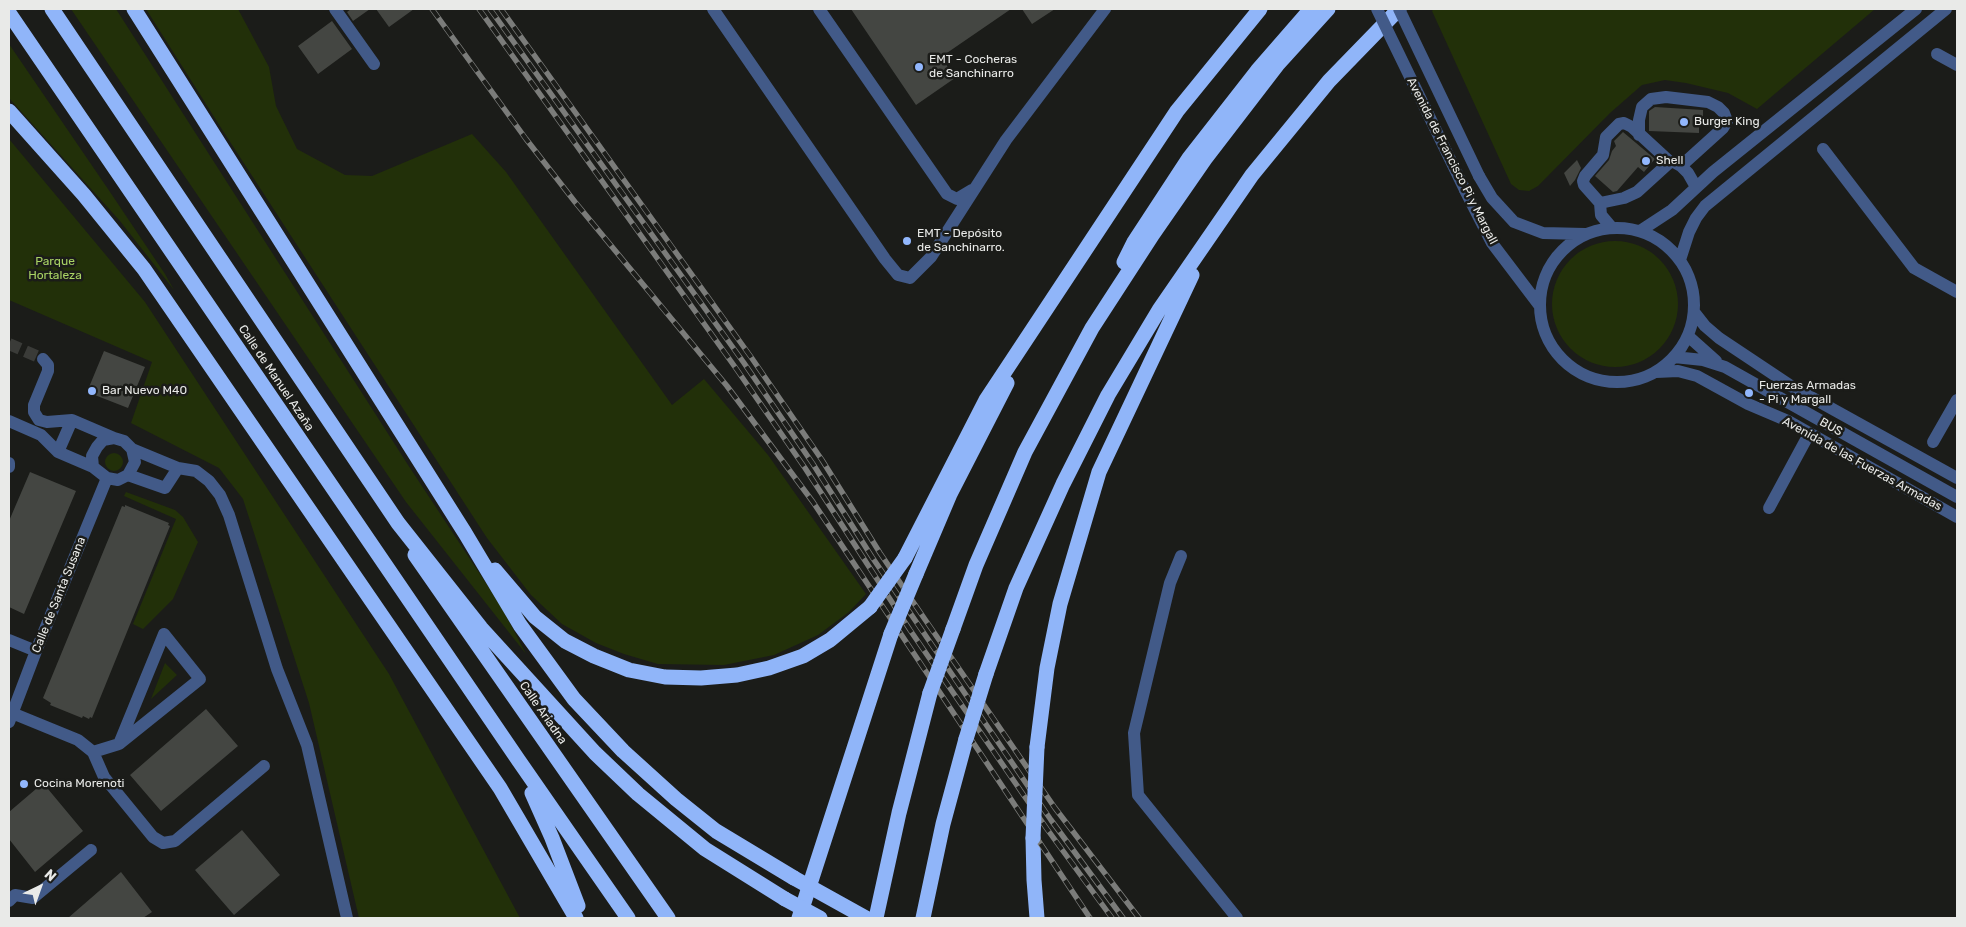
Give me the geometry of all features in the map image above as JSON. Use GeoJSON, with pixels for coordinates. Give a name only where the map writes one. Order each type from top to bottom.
{"type":"FeatureCollection","features":[{"type":"Feature","properties":{"kind":"highway","name":"Calle de Manuel Azaña"},"geometry":{"type":"LineString","coordinates":[[52,9],[398,523]]}},
{"type":"Feature","properties":{"kind":"highway"},"geometry":{"type":"LineString","coordinates":[[134,9],[465,534],[520,625],[574,700],[623,750],[716,831],[794,878],[866,918]]}},
{"type":"Feature","properties":{"kind":"highway"},"geometry":{"type":"LineString","coordinates":[[465,534],[535,617],[565,641],[628,670],[665,677],[701,678],[737,675],[769,668],[802,656],[830,640],[870,607],[905,558],[986,400],[1177,111],[1260,9]]}},
{"type":"Feature","properties":{"kind":"highway"},"geometry":{"type":"LineString","coordinates":[[876,918],[899,813],[930,693],[976,565],[1024,452],[1092,328],[1134,242],[1189,158],[1257,71],[1311,9]]}},
{"type":"Feature","properties":{"kind":"highway"},"geometry":{"type":"LineString","coordinates":[[1092,328],[1153,234],[1205,160],[1278,64],[1328,9]]}},
{"type":"Feature","properties":{"kind":"highway"},"geometry":{"type":"LineString","coordinates":[[923,918],[944,824],[966,739],[1016,588],[1063,484],[1108,395],[1159,310],[1252,175],[1329,81],[1399,9]]}},
{"type":"Feature","properties":{"kind":"highway","name":"Calle de Manuel Azaña"},"geometry":{"type":"LineString","coordinates":[[9,12],[519,761]]}},
{"type":"Feature","properties":{"kind":"highway"},"geometry":{"type":"LineString","coordinates":[[9,111],[84,195],[144,269],[500,788],[576,918]]}},
{"type":"Feature","properties":{"kind":"highway"},"geometry":{"type":"LineString","coordinates":[[1037,918],[1033,838],[1037,747],[1047,668],[1060,604],[1099,472],[1214,229]]}},
{"type":"Feature","properties":{"kind":"highway"},"geometry":{"type":"LineString","coordinates":[[799,918],[891,634],[950,494],[1051,302]]}},
{"type":"Feature","properties":{"kind":"highway"},"geometry":{"type":"LineString","coordinates":[[398,523],[481,628],[595,753],[638,794],[705,849],[785,899],[820,918]]}},
{"type":"Feature","properties":{"kind":"highway","name":"Calle Ariadna"},"geometry":{"type":"LineString","coordinates":[[398,523],[419,563],[668,918]]}},
{"type":"Feature","properties":{"kind":"highway"},"geometry":{"type":"LineString","coordinates":[[519,761],[552,838],[582,918]]}},
{"type":"Feature","properties":{"kind":"highway"},"geometry":{"type":"LineString","coordinates":[[519,761],[628,918]]}},
{"type":"Feature","properties":{"kind":"street"},"geometry":{"type":"LineString","coordinates":[[9,12],[12,9]]}},
{"type":"Feature","properties":{"kind":"street"},"geometry":{"type":"LineString","coordinates":[[335,9],[374,64]]}},
{"type":"Feature","properties":{"kind":"street"},"geometry":{"type":"LineString","coordinates":[[713,9],[898,275],[910,278],[931,257],[1006,140],[1105,9]]}},
{"type":"Feature","properties":{"kind":"street"},"geometry":{"type":"LineString","coordinates":[[820,9],[947,194],[957,199],[976,187]]}},
{"type":"Feature","properties":{"kind":"street","name":"Avenida de Francisco Pi y Margall"},"geometry":{"type":"LineString","coordinates":[[1377,9],[1492,242],[1540,305]]}},
{"type":"Feature","properties":{"kind":"street","name":"Avenida de Francisco Pi y Margall"},"geometry":{"type":"LineString","coordinates":[[1399,9],[1479,176],[1492,198],[1514,222],[1543,233],[1585,234]]}},
{"type":"Feature","properties":{"kind":"street"},"geometry":{"type":"LineString","coordinates":[[1640,231],[1672,210],[1696,187],[1916,9]]}},
{"type":"Feature","properties":{"kind":"street"},"geometry":{"type":"LineString","coordinates":[[1680,260],[1689,232],[1705,206],[1946,9]]}},
{"type":"Feature","properties":{"kind":"street"},"geometry":{"type":"LineString","coordinates":[[1937,54],[1957,65]]}},
{"type":"Feature","properties":{"kind":"street"},"geometry":{"type":"LineString","coordinates":[[1600,203],[1624,198],[1637,192],[1723,128],[1727,121],[1724,113],[1718,107],[1708,102],[1666,97],[1651,99],[1642,107],[1639,120],[1640,135]]}},
{"type":"Feature","properties":{"kind":"street"},"geometry":{"type":"LineString","coordinates":[[1612,228],[1601,215],[1600,203],[1584,186],[1583,181],[1603,155],[1606,137],[1619,124],[1624,123],[1632,127],[1675,164],[1696,187]]}},
{"type":"Feature","properties":{"kind":"street"},"geometry":{"type":"LineString","coordinates":[[1823,149],[1914,268],[1957,292]]}},
{"type":"Feature","properties":{"kind":"street"},"geometry":{"type":"LineString","coordinates":[[1622,227],[1640,231],[1663,242],[1680,260],[1689,276],[1694,294],[1694,312],[1688,336],[1674,357],[1656,372],[1637,380],[1617,382],[1597,380],[1578,374],[1563,361],[1550,345],[1542,330],[1540,305],[1542,283],[1552,263],[1566,246],[1585,234],[1600,229],[1622,227]]}},
{"type":"Feature","properties":{"kind":"street"},"geometry":{"type":"LineString","coordinates":[[1694,312],[1705,326],[1719,338],[1790,386],[1957,478]]}},
{"type":"Feature","properties":{"kind":"street"},"geometry":{"type":"LineString","coordinates":[[1688,336],[1725,367]]}},
{"type":"Feature","properties":{"kind":"street","name":"BUS"},"geometry":{"type":"LineString","coordinates":[[1674,357],[1703,360],[1725,367],[1957,498]]}},
{"type":"Feature","properties":{"kind":"street"},"geometry":{"type":"LineString","coordinates":[[43,359],[48,365],[48,371],[34,405],[34,412],[39,420],[47,422],[72,420],[124,441],[132,448],[178,468],[196,471],[210,481],[220,494],[277,670],[307,745],[347,918]]}},
{"type":"Feature","properties":{"kind":"street","name":"Avenida de las Fuerzas Armadas"},"geometry":{"type":"LineString","coordinates":[[1656,372],[1678,371],[1692,374],[1748,404],[1788,421],[1957,517]]}},
{"type":"Feature","properties":{"kind":"street"},"geometry":{"type":"LineString","coordinates":[[1933,442],[1957,400]]}},
{"type":"Feature","properties":{"kind":"street"},"geometry":{"type":"LineString","coordinates":[[58,452],[72,420]]}},
{"type":"Feature","properties":{"kind":"street"},"geometry":{"type":"LineString","coordinates":[[9,421],[41,435],[58,452],[93,467],[107,478],[118,480],[128,475],[135,462],[132,448]]}},
{"type":"Feature","properties":{"kind":"street"},"geometry":{"type":"LineString","coordinates":[[1768,508],[1809,434]]}},
{"type":"Feature","properties":{"kind":"street"},"geometry":{"type":"LineString","coordinates":[[93,467],[92,456],[97,447],[103,440],[114,438]]}},
{"type":"Feature","properties":{"kind":"street"},"geometry":{"type":"LineString","coordinates":[[128,475],[166,488],[178,468]]}},
{"type":"Feature","properties":{"kind":"street","name":"Calle de Santa Susana"},"geometry":{"type":"LineString","coordinates":[[93,752],[78,740],[10,717],[107,478]]}},
{"type":"Feature","properties":{"kind":"street"},"geometry":{"type":"LineString","coordinates":[[1181,556],[1170,583],[1134,732],[1138,795],[1237,918]]}},
{"type":"Feature","properties":{"kind":"street"},"geometry":{"type":"LineString","coordinates":[[119,744],[164,634],[200,679],[119,744],[93,752],[104,777],[153,837],[163,843],[175,841],[264,766]]}},
{"type":"Feature","properties":{"kind":"street"},"geometry":{"type":"LineString","coordinates":[[9,640],[36,651]]}},
{"type":"Feature","properties":{"kind":"street"},"geometry":{"type":"LineString","coordinates":[[9,901],[16,895],[33,898],[91,850]]}},
{"type":"Feature","properties":{"kind":"green space"},"geometry":{"type":"Polygon","coordinates":[[[71,9],[116,9],[410,468],[501,606],[526,654],[406,502],[71,9]]]}},
{"type":"Feature","properties":{"kind":"green space"},"geometry":{"type":"Polygon","coordinates":[[[146,9],[238,9],[269,67],[276,106],[297,149],[345,175],[372,176],[472,134],[506,172],[672,405],[704,379],[768,455],[866,594],[849,612],[818,635],[774,655],[724,665],[658,664],[596,643],[562,624],[531,595],[487,538],[146,9]]]}},
{"type":"Feature","properties":{"kind":"green space"},"geometry":{"type":"Polygon","coordinates":[[[1434,9],[1875,9],[1757,109],[1728,93],[1686,83],[1665,80],[1642,85],[1610,113],[1538,186],[1529,191],[1519,190],[1511,184],[1432,11],[1434,9]]]}},
{"type":"Feature","properties":{"kind":"green space"},"geometry":{"type":"Polygon","coordinates":[[[9,44],[174,290],[120,221],[9,98],[9,44]]]}},
{"type":"Feature","properties":{"kind":"green space","name":"Parque Hortaleza"},"geometry":{"type":"Polygon","coordinates":[[[9,139],[145,302],[389,674],[520,918],[359,918],[309,703],[243,499],[219,468],[131,423],[152,362],[9,300],[9,139]]]}},
{"type":"Feature","properties":{"kind":"green space"},"geometry":{"type":"Polygon","coordinates":[[[1615,241],[1639,246],[1660,259],[1673,280],[1678,304],[1673,328],[1660,349],[1639,362],[1615,367],[1591,362],[1570,349],[1557,328],[1552,304],[1557,280],[1570,259],[1591,246],[1615,241]]]}},
{"type":"Feature","properties":{"kind":"green space"},"geometry":{"type":"Polygon","coordinates":[[[114,453],[120,456],[123,462],[120,468],[114,471],[108,468],[105,462],[108,456],[114,453]]]}},
{"type":"Feature","properties":{"kind":"green space"},"geometry":{"type":"Polygon","coordinates":[[[126,492],[175,510],[183,517],[198,542],[173,599],[143,629],[133,624],[176,519],[124,496],[126,492]]]}},
{"type":"Feature","properties":{"kind":"green space"},"geometry":{"type":"Polygon","coordinates":[[[165,663],[177,675],[151,699],[165,663]]]}},
{"type":"Feature","properties":{"kind":"building"},"geometry":{"type":"Polygon","coordinates":[[[351,9],[370,9],[353,21],[347,12],[351,9]]]}},
{"type":"Feature","properties":{"kind":"building"},"geometry":{"type":"Polygon","coordinates":[[[376,9],[414,9],[389,27],[376,9]]]}},
{"type":"Feature","properties":{"kind":"building","name":"EMT - Cocheras de Sanchinarro"},"geometry":{"type":"Polygon","coordinates":[[[851,9],[1011,9],[941,57],[955,78],[916,105],[851,9]]]}},
{"type":"Feature","properties":{"kind":"building","name":"EMT - Cocheras de Sanchinarro"},"geometry":{"type":"Polygon","coordinates":[[[1022,9],[1055,9],[1032,24],[1022,9]]]}},
{"type":"Feature","properties":{"kind":"building"},"geometry":{"type":"Polygon","coordinates":[[[332,21],[352,49],[318,74],[298,46],[332,21]]]}},
{"type":"Feature","properties":{"kind":"building"},"geometry":{"type":"Polygon","coordinates":[[[1655,107],[1703,110],[1703,123],[1699,123],[1699,133],[1649,131],[1649,111],[1655,107]]]}},
{"type":"Feature","properties":{"kind":"building"},"geometry":{"type":"Polygon","coordinates":[[[1623,132],[1655,159],[1644,172],[1638,167],[1617,191],[1613,192],[1595,176],[1609,160],[1616,146],[1614,141],[1623,132]]]}},
{"type":"Feature","properties":{"kind":"building"},"geometry":{"type":"Polygon","coordinates":[[[1577,160],[1581,168],[1570,186],[1564,173],[1577,160]]]}},
{"type":"Feature","properties":{"kind":"building"},"geometry":{"type":"Polygon","coordinates":[[[104,351],[145,367],[128,408],[87,392],[104,351]]]}},
{"type":"Feature","properties":{"kind":"building"},"geometry":{"type":"Polygon","coordinates":[[[30,472],[76,491],[24,614],[9,607],[9,521],[30,472]]]}},
{"type":"Feature","properties":{"kind":"building"},"geometry":{"type":"Polygon","coordinates":[[[125,505],[169,523],[168,525],[170,526],[92,718],[90,717],[89,719],[83,716],[82,718],[50,705],[51,703],[43,698],[122,506],[125,507],[125,505]]]}},
{"type":"Feature","properties":{"kind":"building"},"geometry":{"type":"Polygon","coordinates":[[[206,709],[238,746],[161,811],[130,775],[206,709]]]}},
{"type":"Feature","properties":{"kind":"building"},"geometry":{"type":"Polygon","coordinates":[[[43,783],[83,831],[35,872],[9,839],[9,812],[43,783]]]}},
{"type":"Feature","properties":{"kind":"building"},"geometry":{"type":"Polygon","coordinates":[[[242,830],[280,875],[234,915],[195,870],[242,830]]]}},
{"type":"Feature","properties":{"kind":"building"},"geometry":{"type":"Polygon","coordinates":[[[121,872],[152,912],[143,918],[68,918],[121,872]]]}},
{"type":"Feature","properties":{"kind":"tunnel"},"geometry":{"type":"LineString","coordinates":[[9,344],[43,359]]}},
{"type":"Feature","properties":{"kind":"railway"},"geometry":{"type":"LineString","coordinates":[[432,9],[526,139],[575,202],[727,386],[813,502],[1090,918]]}},
{"type":"Feature","properties":{"kind":"railway"},"geometry":{"type":"LineString","coordinates":[[479,9],[735,367],[805,468],[910,630],[1047,829],[1112,918]]}},
{"type":"Feature","properties":{"kind":"railway"},"geometry":{"type":"LineString","coordinates":[[490,9],[744,363],[813,464],[872,557],[1051,820],[1123,918]]}},
{"type":"Feature","properties":{"kind":"railway"},"geometry":{"type":"LineString","coordinates":[[501,9],[751,357],[822,460],[880,553],[1055,808],[1139,918]]}},
{"type":"Feature","properties":{"kind":"place","name":"EMT - Cocheras de Sanchinarro"},"geometry":{"type":"Point","coordinates":[919,67]}},
{"type":"Feature","properties":{"kind":"place","name":"Burger King"},"geometry":{"type":"Point","coordinates":[1684,122]}},
{"type":"Feature","properties":{"kind":"place","name":"Shell"},"geometry":{"type":"Point","coordinates":[1646,161]}},
{"type":"Feature","properties":{"kind":"place","name":"EMT - Depósito de Sanchinarro."},"geometry":{"type":"Point","coordinates":[907,241]}},
{"type":"Feature","properties":{"kind":"place","name":"Bar Nuevo M40"},"geometry":{"type":"Point","coordinates":[92,391]}},
{"type":"Feature","properties":{"kind":"place","name":"Fuerzas Armadas - Pi y Margall"},"geometry":{"type":"Point","coordinates":[1749,393]}},
{"type":"Feature","properties":{"kind":"place","name":"Cocina Morenoti"},"geometry":{"type":"Point","coordinates":[24,784]}}]}
